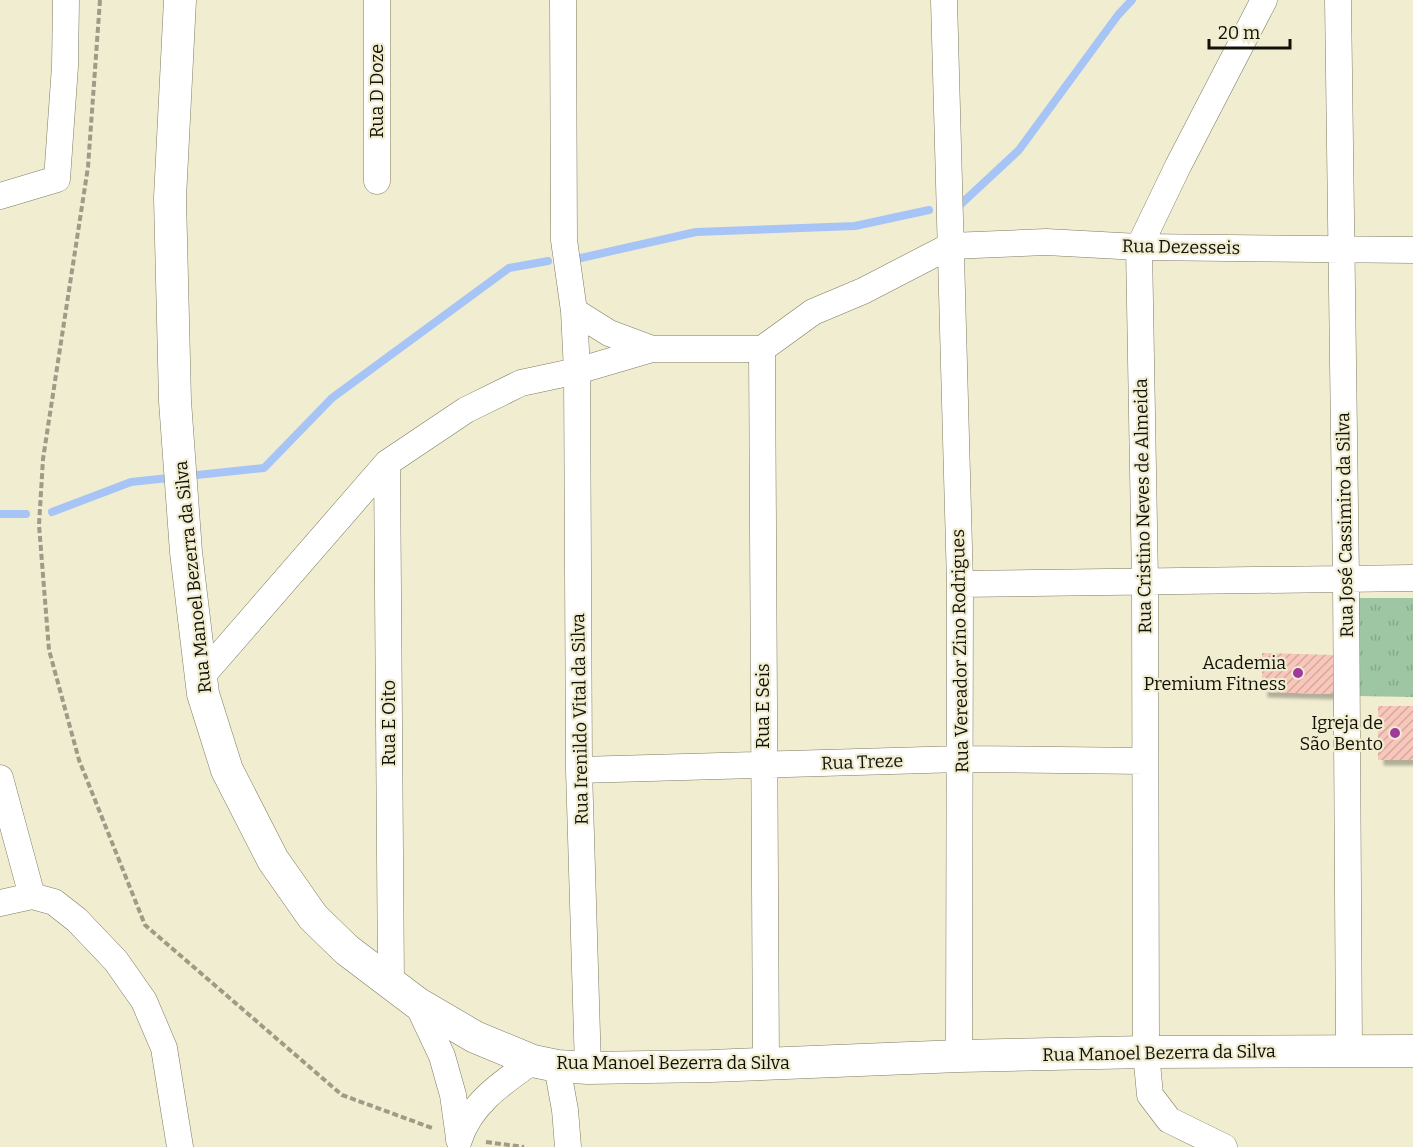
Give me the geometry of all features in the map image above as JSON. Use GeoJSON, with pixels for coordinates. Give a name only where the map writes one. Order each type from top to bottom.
{"type":"FeatureCollection","features":[{"type":"Feature","properties":{"kind":"street"},"geometry":{"type":"LineString","coordinates":[[0,196],[57,179],[65,66],[66,0]]}},
{"type":"Feature","properties":{"kind":"street","name":"Rua Manoel Bezerra da Silva"},"geometry":{"type":"LineString","coordinates":[[180,0],[170,198],[175,401],[186,552],[203,694],[227,770],[273,860],[313,917],[347,950],[417,1003],[475,1037],[545,1064],[588,1068],[1146,1052],[1413,1051]]}},
{"type":"Feature","properties":{"kind":"street","name":"Rua D Doze"},"geometry":{"type":"LineString","coordinates":[[377,0],[377,181]]}},
{"type":"Feature","properties":{"kind":"street","name":"Rua Irenildo Vital da Silva"},"geometry":{"type":"LineString","coordinates":[[563,0],[564,240],[574,311],[577,371],[579,770],[588,1068]]}},
{"type":"Feature","properties":{"kind":"street","name":"Rua Vereador Zino Rodrigues"},"geometry":{"type":"LineString","coordinates":[[944,0],[960,584],[959,1056]]}},
{"type":"Feature","properties":{"kind":"street"},"geometry":{"type":"LineString","coordinates":[[1139,247],[1264,0]]}},
{"type":"Feature","properties":{"kind":"street","name":"Rua José Cassimiro da Silva"},"geometry":{"type":"LineString","coordinates":[[1338,0],[1346,578],[1349,1050]]}},
{"type":"Feature","properties":{"kind":"street","name":"Rua Dezesseis"},"geometry":{"type":"LineString","coordinates":[[950,246],[1046,242],[1139,247],[1413,250]]}},
{"type":"Feature","properties":{"kind":"street"},"geometry":{"type":"LineString","coordinates":[[201,676],[387,464],[466,410],[521,383],[577,371],[652,349],[762,349],[813,312],[863,291],[950,246]]}},
{"type":"Feature","properties":{"kind":"street","name":"Rua Cristino Neves de Almeida"},"geometry":{"type":"LineString","coordinates":[[1139,247],[1145,581],[1146,1052],[1150,1095],[1169,1120],[1224,1147]]}},
{"type":"Feature","properties":{"kind":"street"},"geometry":{"type":"LineString","coordinates":[[574,311],[609,333],[652,349]]}},
{"type":"Feature","properties":{"kind":"street","name":"Rua E Seis"},"geometry":{"type":"LineString","coordinates":[[762,349],[766,1063]]}},
{"type":"Feature","properties":{"kind":"street","name":"Rua E Oito"},"geometry":{"type":"LineString","coordinates":[[387,464],[391,983]]}},
{"type":"Feature","properties":{"kind":"street"},"geometry":{"type":"LineString","coordinates":[[960,584],[1413,578]]}},
{"type":"Feature","properties":{"kind":"street","name":"Rua Treze"},"geometry":{"type":"LineString","coordinates":[[579,770],[961,759],[1145,761]]}},
{"type":"Feature","properties":{"kind":"street"},"geometry":{"type":"LineString","coordinates":[[0,778],[32,896]]}},
{"type":"Feature","properties":{"kind":"street"},"geometry":{"type":"LineString","coordinates":[[0,903],[32,896],[54,902],[77,920],[116,961],[144,1001],[164,1048],[180,1147]]}},
{"type":"Feature","properties":{"kind":"street"},"geometry":{"type":"LineString","coordinates":[[417,1003],[442,1056],[453,1095],[459,1143]]}},
{"type":"Feature","properties":{"kind":"street"},"geometry":{"type":"LineString","coordinates":[[459,1143],[474,1109],[503,1082],[545,1064],[565,1110],[568,1147]]}},
{"type":"Feature","properties":{"kind":"path"},"geometry":{"type":"LineString","coordinates":[[100,0],[88,167],[43,459],[39,525],[49,650],[79,760],[145,925],[342,1095],[459,1143],[524,1147]]}},
{"type":"Feature","properties":{"kind":"green space"},"geometry":{"type":"Polygon","coordinates":[[[1358,598],[1413,598],[1413,697],[1358,696],[1358,598]]]}},
{"type":"Feature","properties":{"kind":"building","name":"Academia Premium Fitness"},"geometry":{"type":"Polygon","coordinates":[[[1262,653],[1334,655],[1333,694],[1262,692],[1262,653]]]}},
{"type":"Feature","properties":{"kind":"building","name":"Igreja de São Bento"},"geometry":{"type":"Polygon","coordinates":[[[1378,706],[1413,706],[1413,760],[1378,760],[1378,706]]]}},
{"type":"Feature","properties":{"kind":"waterway"},"geometry":{"type":"LineString","coordinates":[[961,204],[1019,150],[1118,15],[1132,0]]}},
{"type":"Feature","properties":{"kind":"waterway"},"geometry":{"type":"LineString","coordinates":[[581,258],[696,232],[855,226],[929,210]]}},
{"type":"Feature","properties":{"kind":"waterway"},"geometry":{"type":"LineString","coordinates":[[52,512],[131,482],[264,468],[332,398],[509,268],[548,261]]}},
{"type":"Feature","properties":{"kind":"waterway"},"geometry":{"type":"LineString","coordinates":[[0,514],[26,514]]}},
{"type":"Feature","properties":{"kind":"place","name":"Academia Premium Fitness"},"geometry":{"type":"Point","coordinates":[1298,673]}},
{"type":"Feature","properties":{"kind":"place","name":"Igreja de São Bento"},"geometry":{"type":"Point","coordinates":[1395,733]}}]}
